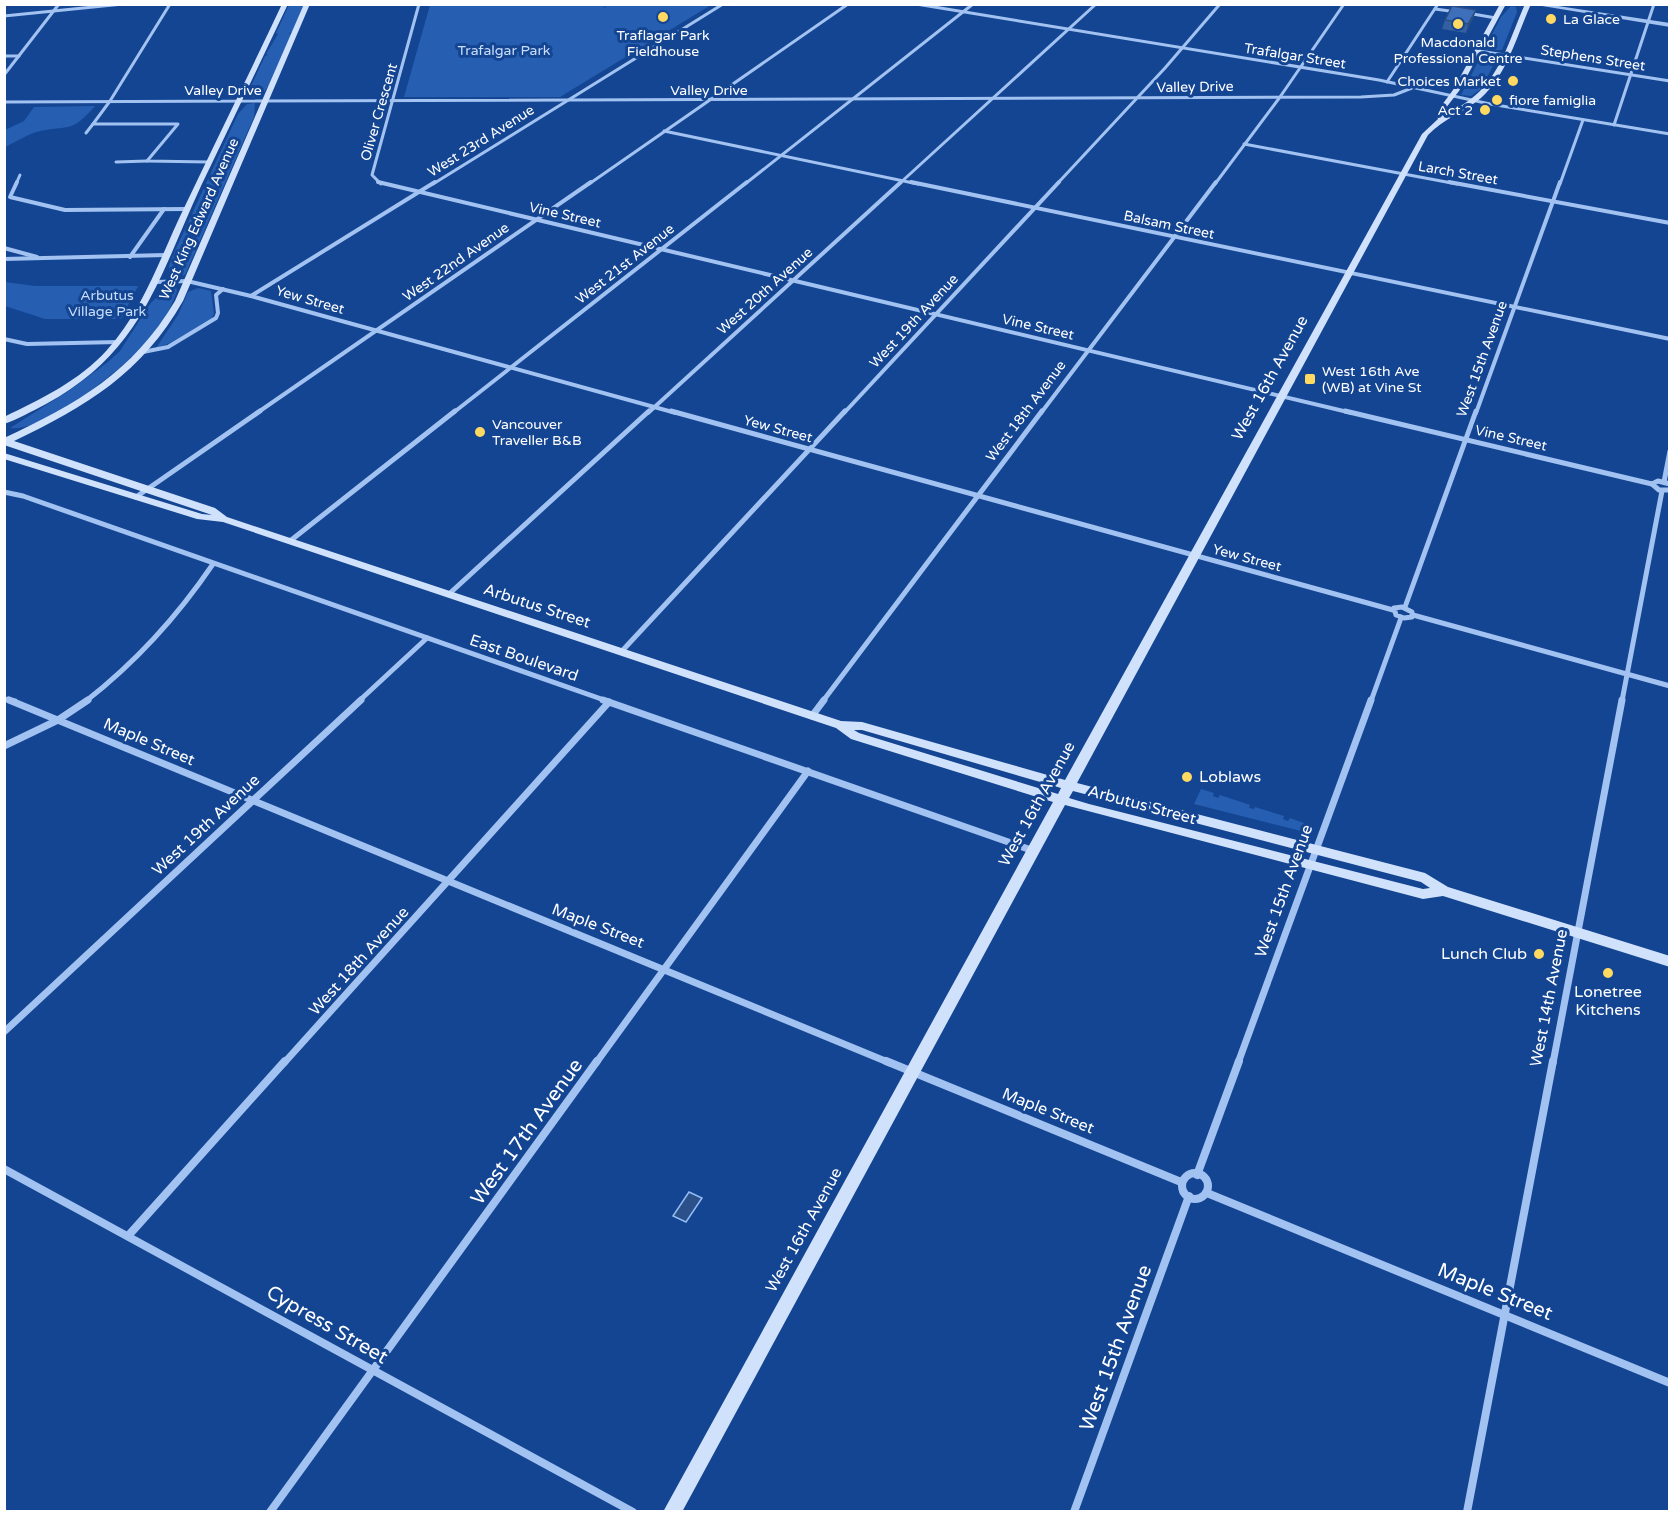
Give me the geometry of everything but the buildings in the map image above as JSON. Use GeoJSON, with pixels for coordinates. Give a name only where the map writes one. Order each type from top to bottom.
{"type":"FeatureCollection","features":[{"type":"Feature","properties":{"kind":"main road","name":"West King Edward Avenue"},"geometry":{"type":"LineString","coordinates":[[4,420],[63,388],[94,366],[118,342],[142,311],[187,209],[285,4]]}},
{"type":"Feature","properties":{"kind":"main road","name":"West King Edward Avenue"},"geometry":{"type":"LineString","coordinates":[[5,442],[38,427],[79,403],[113,379],[143,352],[171,316],[307,4]]}},
{"type":"Feature","properties":{"kind":"main road","name":"West 16th Avenue"},"geometry":{"type":"LineString","coordinates":[[1441,119],[1439,113],[1479,51],[1503,4]]}},
{"type":"Feature","properties":{"kind":"main road","name":"West 16th Avenue"},"geometry":{"type":"LineString","coordinates":[[674,1511],[1425,134],[1441,119],[1451,116],[1473,101],[1488,85],[1530,4]]}},
{"type":"Feature","properties":{"kind":"main road","name":"Arbutus Street"},"geometry":{"type":"LineString","coordinates":[[5,442],[212,510],[224,519]]}},
{"type":"Feature","properties":{"kind":"main road","name":"Arbutus Street"},"geometry":{"type":"LineString","coordinates":[[4,456],[201,517],[224,519],[840,725],[862,726],[1070,786],[1425,878],[1443,891],[1670,962]]}},
{"type":"Feature","properties":{"kind":"main road","name":"Arbutus Street"},"geometry":{"type":"LineString","coordinates":[[840,725],[855,736],[1062,801],[1423,894],[1443,891]]}},
{"type":"Feature","properties":{"kind":"street"},"geometry":{"type":"LineString","coordinates":[[4,75],[59,4]]}},
{"type":"Feature","properties":{"kind":"street"},"geometry":{"type":"LineString","coordinates":[[4,16],[52,13],[123,4]]}},
{"type":"Feature","properties":{"kind":"street"},"geometry":{"type":"LineString","coordinates":[[86,133],[110,101],[170,4]]}},
{"type":"Feature","properties":{"kind":"street","name":"Oliver Crescent"},"geometry":{"type":"LineString","coordinates":[[417,193],[379,183],[373,178],[419,4]]}},
{"type":"Feature","properties":{"kind":"street","name":"West 23rd Avenue"},"geometry":{"type":"LineString","coordinates":[[251,296],[723,4]]}},
{"type":"Feature","properties":{"kind":"street","name":"West 22nd Avenue"},"geometry":{"type":"LineString","coordinates":[[136,497],[848,4]]}},
{"type":"Feature","properties":{"kind":"street","name":"Trafalgar Street"},"geometry":{"type":"LineString","coordinates":[[916,4],[1387,82],[1473,101],[1670,134]]}},
{"type":"Feature","properties":{"kind":"street","name":"West 21st Avenue"},"geometry":{"type":"LineString","coordinates":[[290,541],[973,4]]}},
{"type":"Feature","properties":{"kind":"street","name":"West 20th Avenue"},"geometry":{"type":"LineString","coordinates":[[448,594],[995,99],[1096,4]]}},
{"type":"Feature","properties":{"kind":"street","name":"West 19th Avenue"},"geometry":{"type":"LineString","coordinates":[[622,651],[1183,48],[1220,4]]}},
{"type":"Feature","properties":{"kind":"street","name":"West 18th Avenue"},"geometry":{"type":"LineString","coordinates":[[812,716],[1280,97],[1344,4]]}},
{"type":"Feature","properties":{"kind":"street"},"geometry":{"type":"LineString","coordinates":[[1530,4],[1670,25]]}},
{"type":"Feature","properties":{"kind":"street"},"geometry":{"type":"LineString","coordinates":[[1614,125],[1654,4]]}},
{"type":"Feature","properties":{"kind":"street"},"geometry":{"type":"LineString","coordinates":[[1387,82],[1436,7],[1496,18]]}},
{"type":"Feature","properties":{"kind":"street","name":"Stephens Street"},"geometry":{"type":"LineString","coordinates":[[1479,51],[1670,81]]}},
{"type":"Feature","properties":{"kind":"street"},"geometry":{"type":"LineString","coordinates":[[4,56],[19,56]]}},
{"type":"Feature","properties":{"kind":"street","name":"Valley Drive"},"geometry":{"type":"LineString","coordinates":[[4,102],[1381,96],[1407,92],[1412,88]]}},
{"type":"Feature","properties":{"kind":"street","name":"West 15th Avenue"},"geometry":{"type":"LineString","coordinates":[[1405,607],[1583,120]]}},
{"type":"Feature","properties":{"kind":"street"},"geometry":{"type":"LineString","coordinates":[[93,124],[178,124],[147,161]]}},
{"type":"Feature","properties":{"kind":"street","name":"Balsam Street"},"geometry":{"type":"LineString","coordinates":[[664,131],[1670,339]]}},
{"type":"Feature","properties":{"kind":"street","name":"Larch Street"},"geometry":{"type":"LineString","coordinates":[[1244,144],[1670,223]]}},
{"type":"Feature","properties":{"kind":"street"},"geometry":{"type":"LineString","coordinates":[[116,162],[209,162]]}},
{"type":"Feature","properties":{"kind":"street"},"geometry":{"type":"LineString","coordinates":[[20,175],[10,197],[48,207],[65,210],[187,209]]}},
{"type":"Feature","properties":{"kind":"street","name":"Vine Street"},"geometry":{"type":"LineString","coordinates":[[417,193],[1652,484]]}},
{"type":"Feature","properties":{"kind":"street"},"geometry":{"type":"LineString","coordinates":[[130,257],[164,209]]}},
{"type":"Feature","properties":{"kind":"street"},"geometry":{"type":"LineString","coordinates":[[4,248],[46,259]]}},
{"type":"Feature","properties":{"kind":"street"},"geometry":{"type":"LineString","coordinates":[[4,259],[166,255]]}},
{"type":"Feature","properties":{"kind":"street","name":"Yew Street"},"geometry":{"type":"LineString","coordinates":[[156,282],[187,281],[251,296],[1393,610]]}},
{"type":"Feature","properties":{"kind":"street"},"geometry":{"type":"LineString","coordinates":[[143,352],[168,347],[216,318],[218,313],[216,295],[223,289]]}},
{"type":"Feature","properties":{"kind":"street"},"geometry":{"type":"LineString","coordinates":[[4,339],[27,344],[118,342]]}},
{"type":"Feature","properties":{"kind":"street"},"geometry":{"type":"LineString","coordinates":[[1652,484],[1656,481],[1667,483],[1670,451]]}},
{"type":"Feature","properties":{"kind":"street"},"geometry":{"type":"LineString","coordinates":[[1652,484],[1666,491]]}},
{"type":"Feature","properties":{"kind":"street","name":"West 14th Avenue"},"geometry":{"type":"LineString","coordinates":[[1467,1512],[1626,674],[1666,491]]}},
{"type":"Feature","properties":{"kind":"street","name":"East Boulevard"},"geometry":{"type":"LineString","coordinates":[[4,492],[23,496],[1034,851]]}},
{"type":"Feature","properties":{"kind":"street"},"geometry":{"type":"LineString","coordinates":[[4,746],[59,719],[110,682],[144,652],[180,612],[213,564]]}},
{"type":"Feature","properties":{"kind":"street"},"geometry":{"type":"LineString","coordinates":[[1413,615],[1410,618],[1401,618],[1393,610],[1405,607],[1413,615],[1670,686]]}},
{"type":"Feature","properties":{"kind":"street","name":"West 15th Avenue"},"geometry":{"type":"LineString","coordinates":[[1197,1175],[1401,618]]}},
{"type":"Feature","properties":{"kind":"street","name":"West 19th Avenue"},"geometry":{"type":"LineString","coordinates":[[4,1032],[427,638]]}},
{"type":"Feature","properties":{"kind":"street","name":"Maple Street"},"geometry":{"type":"LineString","coordinates":[[4,699],[13,700],[251,801],[666,969],[1181,1182]]}},
{"type":"Feature","properties":{"kind":"street","name":"West 18th Avenue"},"geometry":{"type":"LineString","coordinates":[[128,1236],[609,702]]}},
{"type":"Feature","properties":{"kind":"street","name":"West 17th Avenue"},"geometry":{"type":"LineString","coordinates":[[270,1512],[808,771]]}},
{"type":"Feature","properties":{"kind":"street","name":"Cypress Street"},"geometry":{"type":"LineString","coordinates":[[4,1169],[633,1512]]}},
{"type":"Feature","properties":{"kind":"street"},"geometry":{"type":"LineString","coordinates":[[1197,1175],[1207,1182],[1207,1193],[1198,1198],[1189,1196],[1182,1190],[1181,1182],[1185,1176],[1197,1175]]}},
{"type":"Feature","properties":{"kind":"street","name":"Maple Street"},"geometry":{"type":"LineString","coordinates":[[1207,1193],[1670,1383]]}},
{"type":"Feature","properties":{"kind":"street","name":"West 15th Avenue"},"geometry":{"type":"LineString","coordinates":[[1074,1512],[1189,1196]]}},
{"type":"Feature","properties":{"kind":"green space","name":"Trafalgar Park"},"geometry":{"type":"Polygon","coordinates":[[[610,4],[711,5],[560,97],[404,97],[430,5],[606,5],[602,9],[610,4]]]}},
{"type":"Feature","properties":{"kind":"green space"},"geometry":{"type":"Polygon","coordinates":[[[289,5],[304,5],[292,32],[289,33],[291,34],[269,85],[261,96],[251,98],[250,88],[278,34],[276,33],[289,5]]]}},
{"type":"Feature","properties":{"kind":"green space"},"geometry":{"type":"Polygon","coordinates":[[[1511,6],[1516,7],[1517,12],[1502,50],[1487,50],[1485,48],[1501,17],[1511,6]]]}},
{"type":"Feature","properties":{"kind":"green space"},"geometry":{"type":"Polygon","coordinates":[[[1481,56],[1497,58],[1481,89],[1471,96],[1461,95],[1481,56]]]}},
{"type":"Feature","properties":{"kind":"green space"},"geometry":{"type":"Polygon","coordinates":[[[255,103],[254,117],[185,275],[170,277],[169,266],[174,253],[238,114],[247,104],[255,103]]]}},
{"type":"Feature","properties":{"kind":"green space"},"geometry":{"type":"Polygon","coordinates":[[[95,106],[75,124],[65,128],[36,132],[5,147],[5,130],[24,121],[34,107],[95,106]]]}},
{"type":"Feature","properties":{"kind":"green space","name":"Arbutus Village Park"},"geometry":{"type":"Polygon","coordinates":[[[5,282],[35,286],[138,286],[121,319],[45,319],[5,306],[5,282]]]}},
{"type":"Feature","properties":{"kind":"green space"},"geometry":{"type":"Polygon","coordinates":[[[176,286],[175,297],[162,321],[140,350],[124,364],[63,409],[24,427],[10,428],[70,390],[108,362],[120,351],[150,304],[167,287],[176,286]]]}},
{"type":"Feature","properties":{"kind":"green space"},"geometry":{"type":"Polygon","coordinates":[[[198,288],[211,291],[214,314],[211,319],[170,343],[156,348],[178,315],[188,292],[198,288]]]}},
{"type":"Feature","properties":{"kind":"green space"},"geometry":{"type":"Polygon","coordinates":[[[1201,789],[1214,793],[1213,796],[1218,798],[1220,795],[1250,805],[1249,808],[1254,809],[1255,807],[1284,816],[1283,819],[1288,821],[1290,818],[1304,823],[1301,831],[1194,804],[1201,789]]]}},
{"type":"Feature","properties":{"kind":"shaded area"},"geometry":{"type":"Polygon","coordinates":[[[689,1192],[702,1198],[686,1222],[673,1216],[689,1192]]]}},
{"type":"Feature","properties":{"kind":"place","name":"Traflagar Park Fieldhouse"},"geometry":{"type":"Point","coordinates":[663,17]}},
{"type":"Feature","properties":{"kind":"place","name":"La Glace"},"geometry":{"type":"Point","coordinates":[1551,19]}},
{"type":"Feature","properties":{"kind":"place","name":"Macdonald Professional Centre"},"geometry":{"type":"Point","coordinates":[1458,24]}},
{"type":"Feature","properties":{"kind":"place","name":"Choices Market"},"geometry":{"type":"Point","coordinates":[1513,81]}},
{"type":"Feature","properties":{"kind":"place","name":"fiore famiglia"},"geometry":{"type":"Point","coordinates":[1497,100]}},
{"type":"Feature","properties":{"kind":"place","name":"Act 2"},"geometry":{"type":"Point","coordinates":[1485,110]}},
{"type":"Feature","properties":{"kind":"place","name":"West 16th Ave (WB) at Vine St"},"geometry":{"type":"Point","coordinates":[1310,379]}},
{"type":"Feature","properties":{"kind":"place","name":"Vancouver Traveller B&B"},"geometry":{"type":"Point","coordinates":[480,432]}},
{"type":"Feature","properties":{"kind":"place","name":"Loblaws"},"geometry":{"type":"Point","coordinates":[1187,777]}},
{"type":"Feature","properties":{"kind":"place","name":"Lunch Club"},"geometry":{"type":"Point","coordinates":[1539,954]}},
{"type":"Feature","properties":{"kind":"place","name":"Lonetree Kitchens"},"geometry":{"type":"Point","coordinates":[1608,973]}}]}
